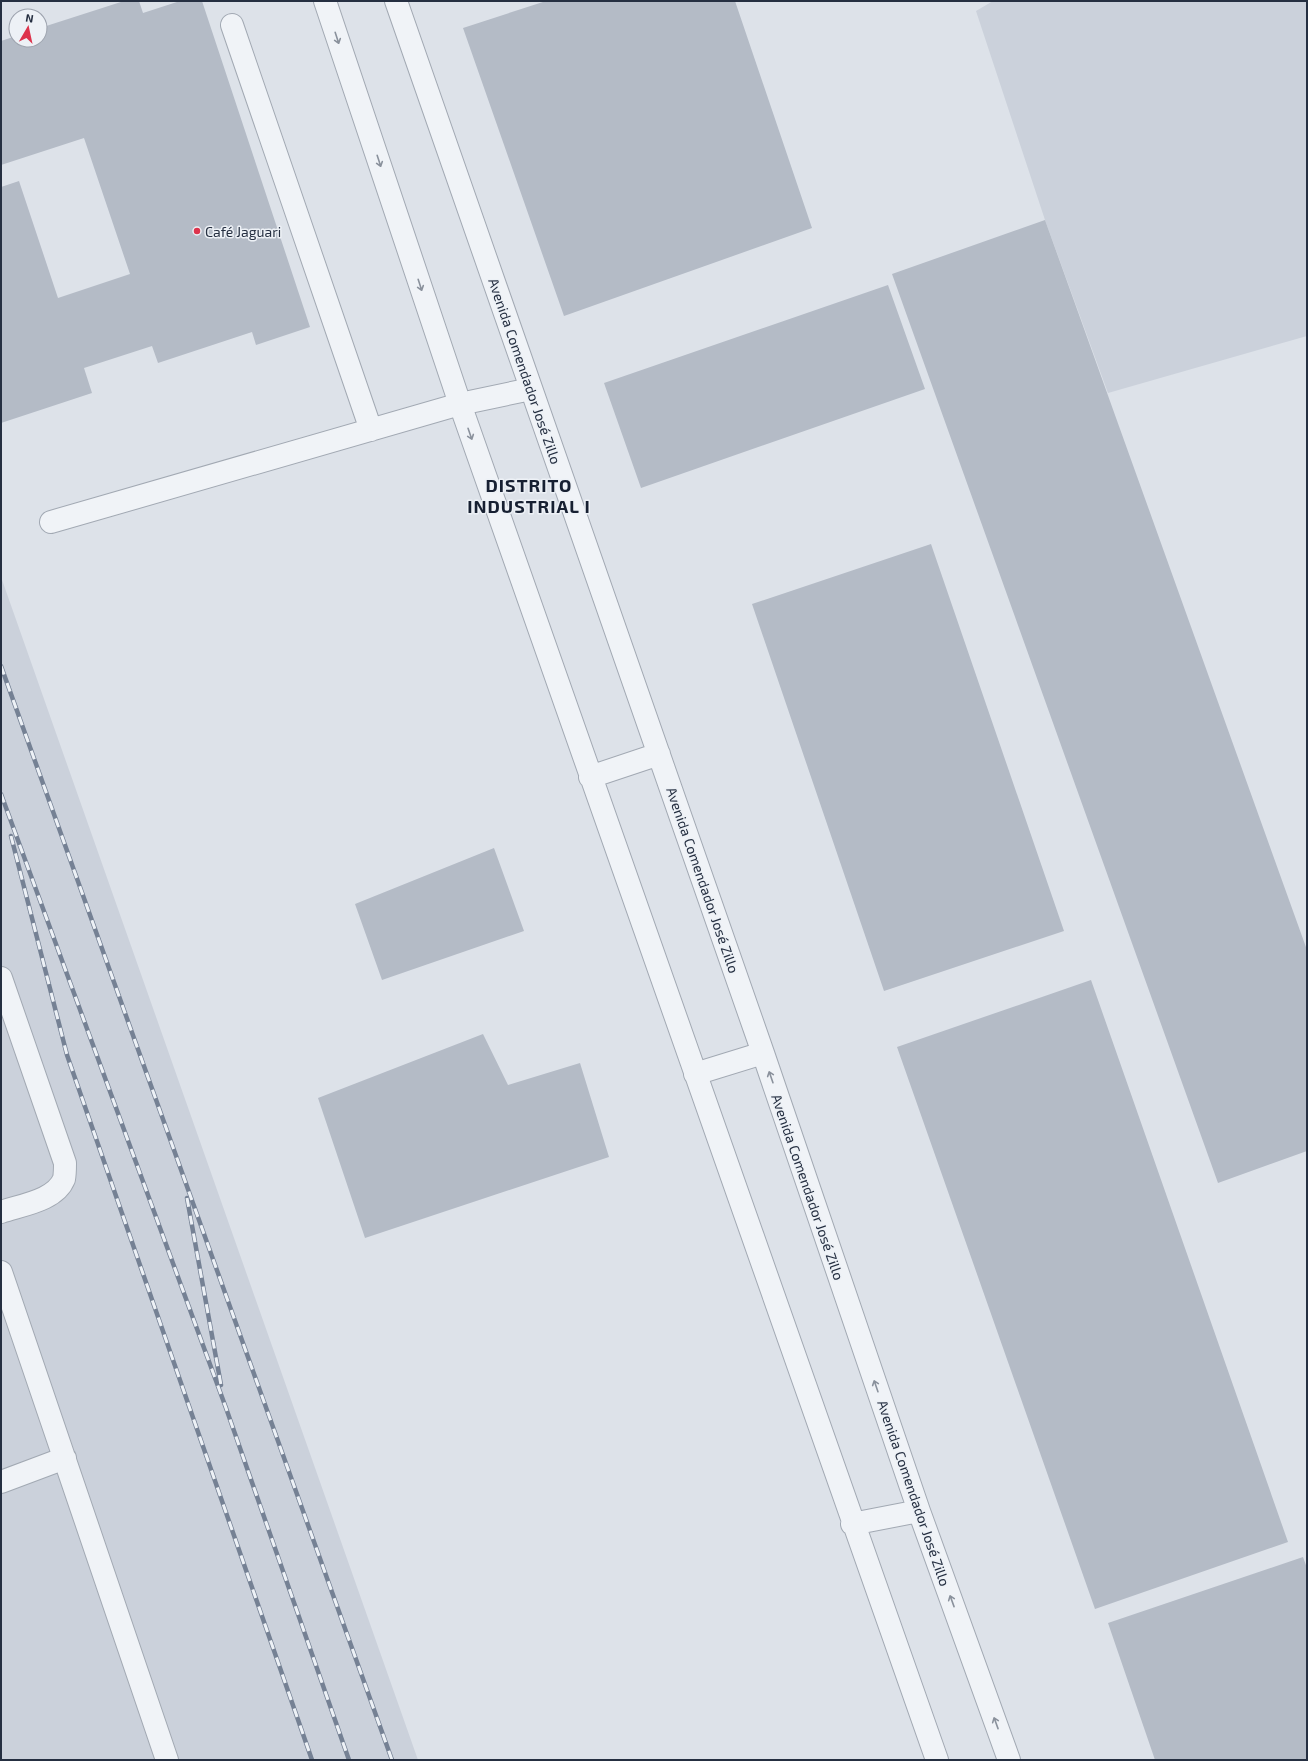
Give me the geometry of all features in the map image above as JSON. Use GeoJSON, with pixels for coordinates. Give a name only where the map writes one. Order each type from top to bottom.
{"type":"FeatureCollection","features":[{"type":"Feature","properties":{"kind":"street"},"geometry":{"type":"LineString","coordinates":[[325,1],[460,404],[590,777],[696,1074],[852,1524],[937,1760]]}},
{"type":"Feature","properties":{"kind":"street","name":"Avenida Comendador José Zillo"},"geometry":{"type":"LineString","coordinates":[[396,1],[763,1053],[919,1511],[1010,1760]]}},
{"type":"Feature","properties":{"kind":"street"},"geometry":{"type":"LineString","coordinates":[[232,25],[371,430]]}},
{"type":"Feature","properties":{"kind":"street"},"geometry":{"type":"LineString","coordinates":[[51,522],[460,404],[531,390]]}},
{"type":"Feature","properties":{"kind":"street"},"geometry":{"type":"LineString","coordinates":[[590,777],[659,754]]}},
{"type":"Feature","properties":{"kind":"street"},"geometry":{"type":"LineString","coordinates":[[1,978],[65,1163],[64,1178],[58,1188],[49,1196],[1,1212]]}},
{"type":"Feature","properties":{"kind":"street"},"geometry":{"type":"LineString","coordinates":[[696,1074],[763,1053]]}},
{"type":"Feature","properties":{"kind":"street"},"geometry":{"type":"LineString","coordinates":[[1,1272],[167,1760]]}},
{"type":"Feature","properties":{"kind":"street"},"geometry":{"type":"LineString","coordinates":[[1,1482],[65,1458]]}},
{"type":"Feature","properties":{"kind":"street"},"geometry":{"type":"LineString","coordinates":[[852,1524],[919,1511]]}},
{"type":"Feature","properties":{"kind":"shaded area"},"geometry":{"type":"Polygon","coordinates":[[[993,1],[1307,1],[1307,336],[1108,393],[1045,220],[976,11],[993,1]]]}},
{"type":"Feature","properties":{"kind":"shaded area"},"geometry":{"type":"Polygon","coordinates":[[[1,577],[418,1760],[1,1760],[1,577]]]}},
{"type":"Feature","properties":{"kind":"building","name":"Café Jaguari"},"geometry":{"type":"Polygon","coordinates":[[[124,1],[139,1],[143,13],[180,1],[202,1],[310,327],[256,345],[252,332],[158,363],[152,346],[84,368],[92,393],[1,423],[1,187],[19,181],[58,298],[130,274],[84,138],[1,165],[1,41],[8,39],[8,48],[48,48],[48,25],[124,1]]]}},
{"type":"Feature","properties":{"kind":"building"},"geometry":{"type":"Polygon","coordinates":[[[546,1],[735,1],[812,228],[564,316],[463,28],[546,1]]]}},
{"type":"Feature","properties":{"kind":"building"},"geometry":{"type":"Polygon","coordinates":[[[1045,220],[1307,950],[1307,1151],[1218,1183],[892,274],[1045,220]]]}},
{"type":"Feature","properties":{"kind":"building"},"geometry":{"type":"Polygon","coordinates":[[[888,285],[925,389],[641,488],[604,383],[888,285]]]}},
{"type":"Feature","properties":{"kind":"building"},"geometry":{"type":"Polygon","coordinates":[[[931,544],[1064,931],[884,991],[752,604],[931,544]]]}},
{"type":"Feature","properties":{"kind":"building"},"geometry":{"type":"Polygon","coordinates":[[[494,848],[524,931],[382,980],[355,904],[494,848]]]}},
{"type":"Feature","properties":{"kind":"building"},"geometry":{"type":"Polygon","coordinates":[[[1091,980],[1288,1542],[1095,1609],[897,1047],[1091,980]]]}},
{"type":"Feature","properties":{"kind":"building"},"geometry":{"type":"Polygon","coordinates":[[[483,1034],[508,1085],[580,1063],[609,1157],[365,1238],[318,1098],[483,1034]]]}},
{"type":"Feature","properties":{"kind":"building"},"geometry":{"type":"Polygon","coordinates":[[[1303,1557],[1307,1568],[1307,1760],[1155,1760],[1108,1623],[1303,1557]]]}},
{"type":"Feature","properties":{"kind":"railway"},"geometry":{"type":"LineString","coordinates":[[1,666],[392,1760]]}},
{"type":"Feature","properties":{"kind":"railway"},"geometry":{"type":"LineString","coordinates":[[1,794],[226,1408],[349,1760]]}},
{"type":"Feature","properties":{"kind":"railway"},"geometry":{"type":"LineString","coordinates":[[11,836],[67,1055],[312,1760]]}},
{"type":"Feature","properties":{"kind":"railway"},"geometry":{"type":"LineString","coordinates":[[187,1198],[221,1385]]}},
{"type":"Feature","properties":{"kind":"place","name":"Café Jaguari"},"geometry":{"type":"Point","coordinates":[197,231]}},
{"type":"Feature","properties":{"kind":"district","name":"DISTRITO INDUSTRIAL I"},"geometry":{"type":"Point","coordinates":[529,495]}}]}
